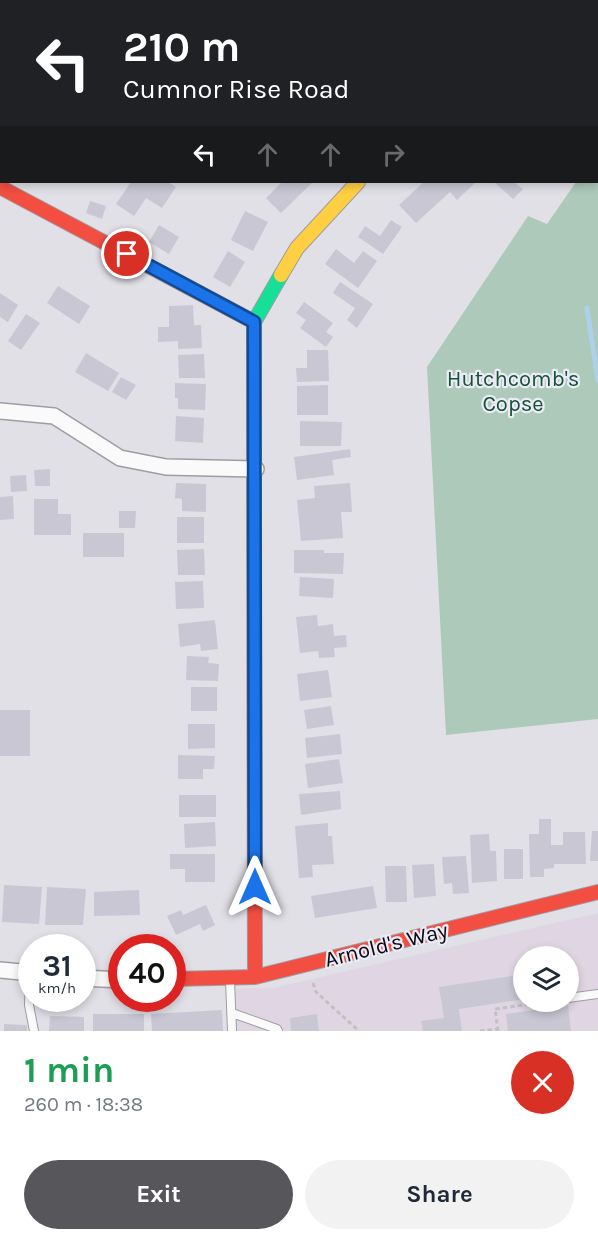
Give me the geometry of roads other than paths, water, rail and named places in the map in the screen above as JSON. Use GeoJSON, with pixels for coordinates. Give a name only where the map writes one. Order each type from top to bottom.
{"type":"FeatureCollection","features":[{"type":"Feature","properties":{"kind":"street"},"geometry":{"type":"LineString","coordinates":[[255,977],[254,322],[297,248],[357,183]]}},
{"type":"Feature","properties":{"kind":"street"},"geometry":{"type":"LineString","coordinates":[[0,187],[254,322]]}},
{"type":"Feature","properties":{"kind":"street"},"geometry":{"type":"LineString","coordinates":[[0,411],[54,416],[120,458],[166,467],[256,469]]}},
{"type":"Feature","properties":{"kind":"street","name":"Arnold's Way"},"geometry":{"type":"LineString","coordinates":[[186,979],[255,977],[598,892]]}},
{"type":"Feature","properties":{"kind":"street"},"geometry":{"type":"LineString","coordinates":[[0,970],[18,972]]}},
{"type":"Feature","properties":{"kind":"lane"},"geometry":{"type":"LineString","coordinates":[[230,978],[232,1031]]}},
{"type":"Feature","properties":{"kind":"lane"},"geometry":{"type":"LineString","coordinates":[[579,997],[598,994]]}},
{"type":"Feature","properties":{"kind":"lane"},"geometry":{"type":"LineString","coordinates":[[30,1012],[34,1031]]}},
{"type":"Feature","properties":{"kind":"lane"},"geometry":{"type":"LineString","coordinates":[[232,1013],[278,1031]]}},
{"type":"Feature","properties":{"kind":"waterway"},"geometry":{"type":"LineString","coordinates":[[587,308],[598,381]]}},
{"type":"Feature","properties":{"kind":"park label","name":"Hutchcomb's Copse"},"geometry":{"type":"Point","coordinates":[513,390]}}]}
